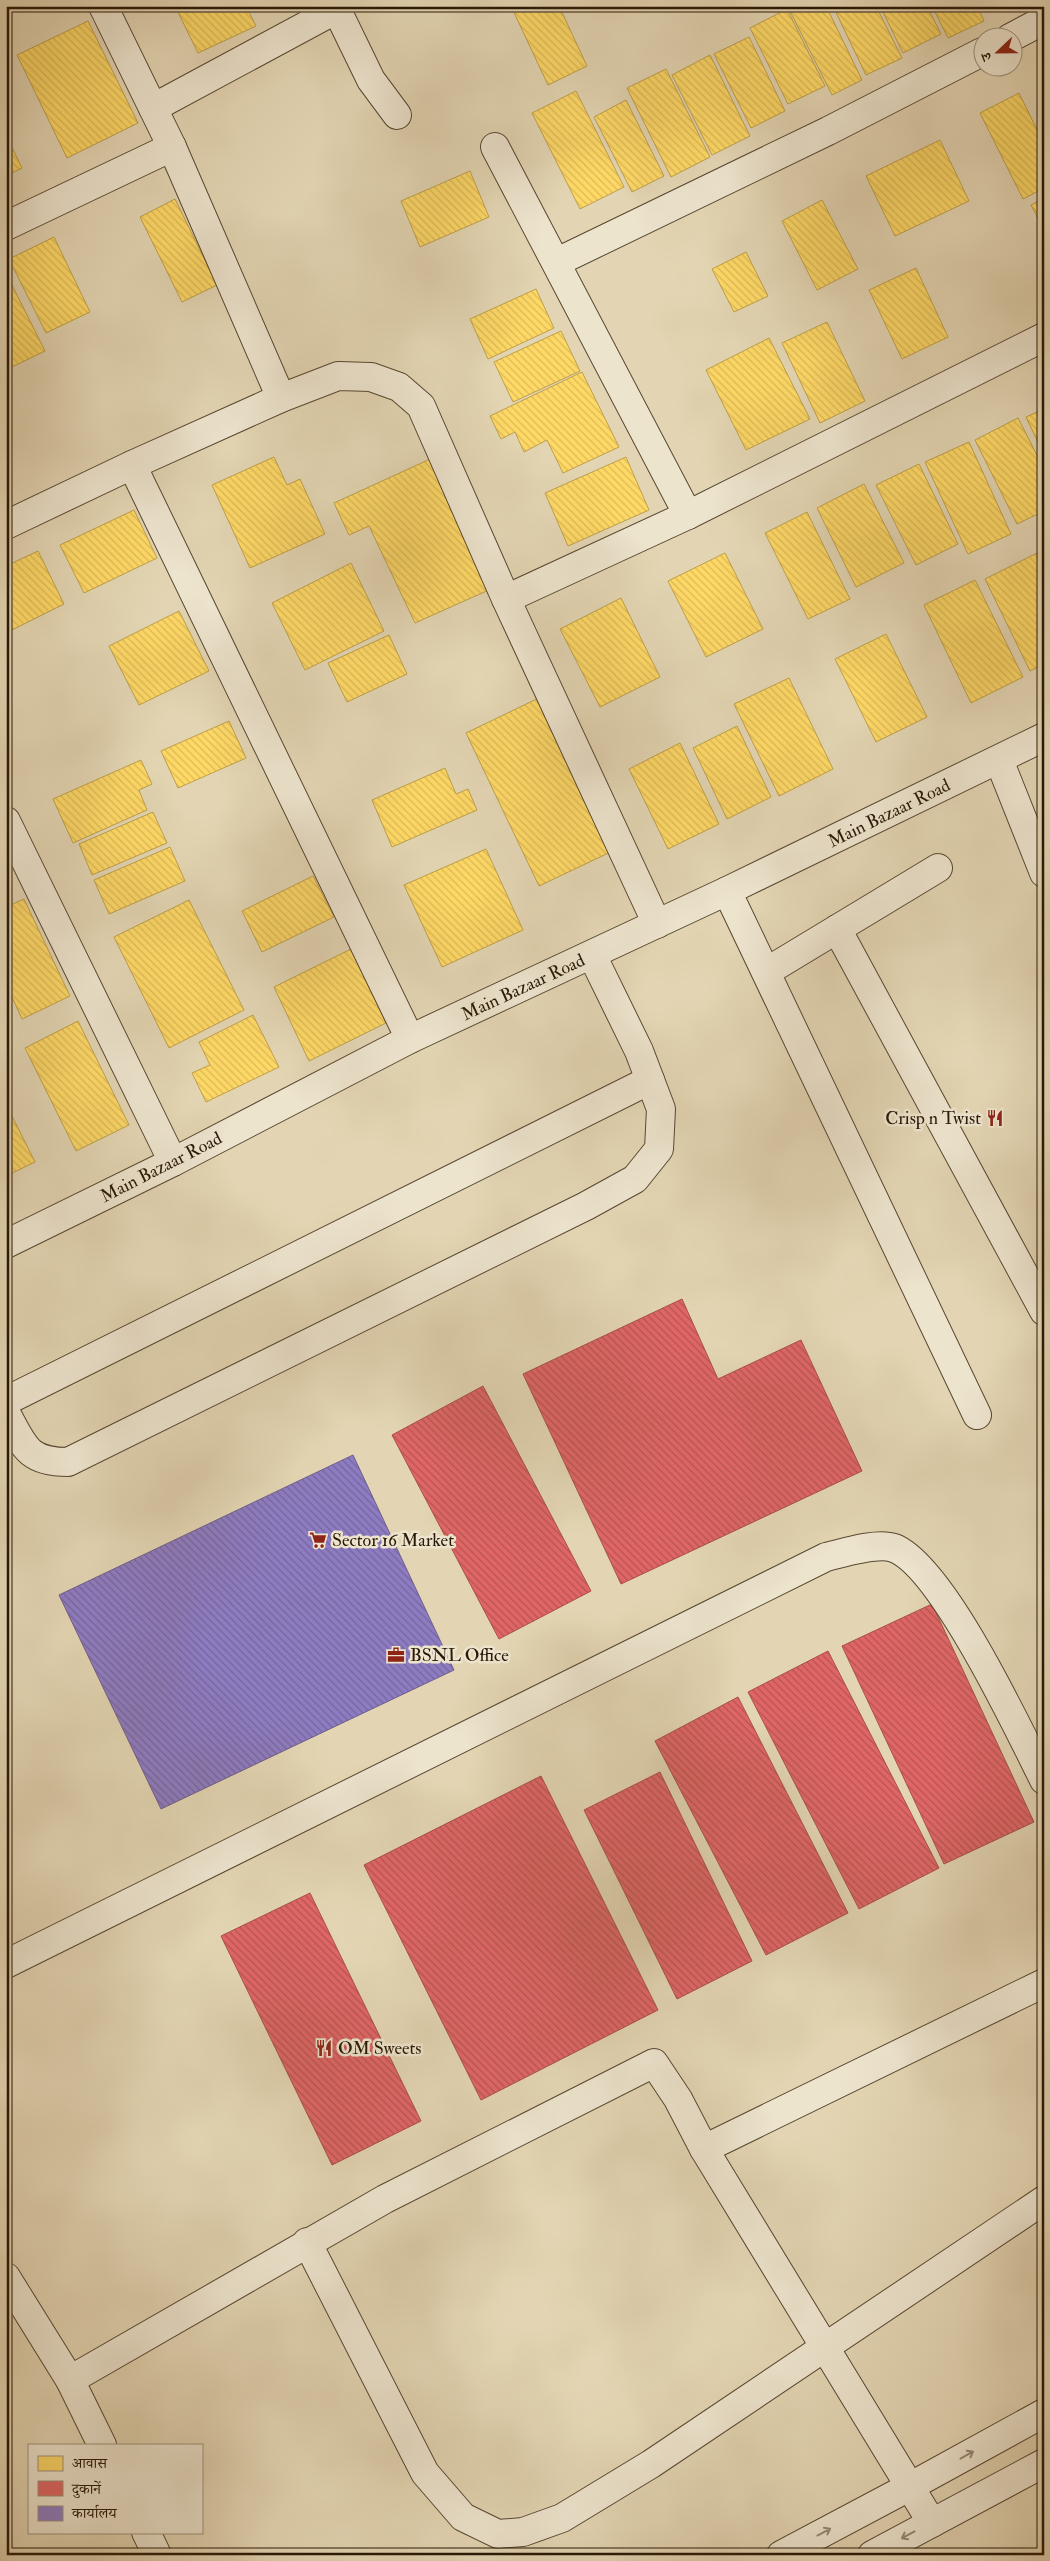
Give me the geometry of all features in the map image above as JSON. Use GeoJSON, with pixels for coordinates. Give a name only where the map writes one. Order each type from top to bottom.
{"type":"FeatureCollection","features":[{"type":"Feature","properties":{"kind":"street"},"geometry":{"type":"LineString","coordinates":[[103,6],[172,147],[281,398]]}},
{"type":"Feature","properties":{"kind":"street"},"geometry":{"type":"LineString","coordinates":[[153,108],[336,8],[371,80],[396,115]]}},
{"type":"Feature","properties":{"kind":"street"},"geometry":{"type":"LineString","coordinates":[[1022,32],[1044,20]]}},
{"type":"Feature","properties":{"kind":"street"},"geometry":{"type":"LineString","coordinates":[[557,262],[828,131],[972,57]]}},
{"type":"Feature","properties":{"kind":"street"},"geometry":{"type":"LineString","coordinates":[[6,226],[172,147]]}},
{"type":"Feature","properties":{"kind":"street"},"geometry":{"type":"LineString","coordinates":[[495,147],[688,515]]}},
{"type":"Feature","properties":{"kind":"street"},"geometry":{"type":"LineString","coordinates":[[506,600],[688,515],[1044,337]]}},
{"type":"Feature","properties":{"kind":"street"},"geometry":{"type":"LineString","coordinates":[[6,525],[132,465],[281,398],[338,376],[370,377],[399,387],[421,406],[506,600],[657,924]]}},
{"type":"Feature","properties":{"kind":"street"},"geometry":{"type":"LineString","coordinates":[[132,465],[410,1039]]}},
{"type":"Feature","properties":{"kind":"street","name":"Main Bazaar Road"},"geometry":{"type":"LineString","coordinates":[[6,1244],[174,1162],[410,1039],[727,891],[1044,737]]}},
{"type":"Feature","properties":{"kind":"street"},"geometry":{"type":"LineString","coordinates":[[999,760],[1044,873]]}},
{"type":"Feature","properties":{"kind":"street"},"geometry":{"type":"LineString","coordinates":[[9,833],[174,1162]]}},
{"type":"Feature","properties":{"kind":"street"},"geometry":{"type":"LineString","coordinates":[[766,972],[938,868]]}},
{"type":"Feature","properties":{"kind":"street"},"geometry":{"type":"LineString","coordinates":[[727,891],[977,1415]]}},
{"type":"Feature","properties":{"kind":"street"},"geometry":{"type":"LineString","coordinates":[[837,929],[1044,1311]]}},
{"type":"Feature","properties":{"kind":"street"},"geometry":{"type":"LineString","coordinates":[[6,1413],[26,1450],[47,1462],[68,1462],[586,1206],[636,1179],[659,1149],[661,1109],[639,1051],[592,955]]}},
{"type":"Feature","properties":{"kind":"street"},"geometry":{"type":"LineString","coordinates":[[6,1401],[650,1080]]}},
{"type":"Feature","properties":{"kind":"street"},"geometry":{"type":"LineString","coordinates":[[6,1964],[826,1557],[871,1547],[893,1547],[917,1564],[956,1617],[1003,1700],[1044,1780]]}},
{"type":"Feature","properties":{"kind":"street"},"geometry":{"type":"LineString","coordinates":[[704,2149],[1044,1983]]}},
{"type":"Feature","properties":{"kind":"street"},"geometry":{"type":"LineString","coordinates":[[70,2380],[307,2242],[385,2199],[654,2063],[678,2099],[704,2149],[932,2523]]}},
{"type":"Feature","properties":{"kind":"street"},"geometry":{"type":"LineString","coordinates":[[307,2242],[425,2473],[463,2517],[498,2534],[523,2532],[562,2518],[651,2464],[1044,2200]]}},
{"type":"Feature","properties":{"kind":"street"},"geometry":{"type":"LineString","coordinates":[[6,2277],[70,2380],[102,2444]]}},
{"type":"Feature","properties":{"kind":"street"},"geometry":{"type":"LineString","coordinates":[[781,2555],[1044,2413]]}},
{"type":"Feature","properties":{"kind":"street"},"geometry":{"type":"LineString","coordinates":[[872,2555],[1044,2463]]}},
{"type":"Feature","properties":{"kind":"street"},"geometry":{"type":"LineString","coordinates":[[147,2534],[157,2555]]}},
{"type":"Feature","properties":{"kind":"building: आवास"},"geometry":{"type":"Polygon","coordinates":[[[175,6],[246,6],[256,26],[198,53],[175,6]]]}},
{"type":"Feature","properties":{"kind":"building: आवास"},"geometry":{"type":"Polygon","coordinates":[[[511,6],[559,6],[587,66],[548,85],[511,6]]]}},
{"type":"Feature","properties":{"kind":"building: आवास"},"geometry":{"type":"Polygon","coordinates":[[[799,6],[826,6],[862,80],[832,95],[790,11],[799,6]]]}},
{"type":"Feature","properties":{"kind":"building: आवास"},"geometry":{"type":"Polygon","coordinates":[[[833,6],[876,6],[902,58],[866,75],[833,6]]]}},
{"type":"Feature","properties":{"kind":"building: आवास"},"geometry":{"type":"Polygon","coordinates":[[[880,6],[927,6],[941,34],[903,53],[880,6]]]}},
{"type":"Feature","properties":{"kind":"building: आवास"},"geometry":{"type":"Polygon","coordinates":[[[932,6],[977,6],[984,21],[948,38],[932,6]]]}},
{"type":"Feature","properties":{"kind":"building: आवास"},"geometry":{"type":"Polygon","coordinates":[[[1023,6],[1039,6],[1026,13],[1023,6]]]}},
{"type":"Feature","properties":{"kind":"building: आवास"},"geometry":{"type":"Polygon","coordinates":[[[787,9],[825,86],[788,104],[750,28],[787,9]]]}},
{"type":"Feature","properties":{"kind":"building: आवास"},"geometry":{"type":"Polygon","coordinates":[[[88,21],[138,123],[67,158],[17,55],[88,21]]]}},
{"type":"Feature","properties":{"kind":"building: आवास"},"geometry":{"type":"Polygon","coordinates":[[[749,37],[785,111],[751,128],[714,54],[749,37]]]}},
{"type":"Feature","properties":{"kind":"building: आवास"},"geometry":{"type":"Polygon","coordinates":[[[710,55],[750,136],[712,155],[672,75],[710,55]]]}},
{"type":"Feature","properties":{"kind":"building: आवास"},"geometry":{"type":"Polygon","coordinates":[[[666,69],[710,157],[671,177],[627,88],[666,69]]]}},
{"type":"Feature","properties":{"kind":"building: आवास"},"geometry":{"type":"Polygon","coordinates":[[[576,91],[624,187],[580,209],[532,113],[576,91]]]}},
{"type":"Feature","properties":{"kind":"building: आवास"},"geometry":{"type":"Polygon","coordinates":[[[1019,93],[1044,144],[1044,188],[1023,199],[980,113],[1019,93]]]}},
{"type":"Feature","properties":{"kind":"building: आवास"},"geometry":{"type":"Polygon","coordinates":[[[626,100],[664,176],[632,192],[594,117],[626,100]]]}},
{"type":"Feature","properties":{"kind":"building: आवास"},"geometry":{"type":"Polygon","coordinates":[[[6,135],[22,168],[6,176],[6,135]]]}},
{"type":"Feature","properties":{"kind":"building: आवास"},"geometry":{"type":"Polygon","coordinates":[[[940,140],[969,201],[895,236],[866,176],[940,140]]]}},
{"type":"Feature","properties":{"kind":"building: आवास"},"geometry":{"type":"Polygon","coordinates":[[[470,171],[489,217],[420,247],[401,201],[470,171]]]}},
{"type":"Feature","properties":{"kind":"building: आवास"},"geometry":{"type":"Polygon","coordinates":[[[1044,198],[1044,230],[1031,205],[1044,198]]]}},
{"type":"Feature","properties":{"kind":"building: आवास"},"geometry":{"type":"Polygon","coordinates":[[[175,199],[217,285],[182,302],[140,217],[175,199]]]}},
{"type":"Feature","properties":{"kind":"building: आवास"},"geometry":{"type":"Polygon","coordinates":[[[822,200],[858,269],[817,290],[782,221],[822,200]]]}},
{"type":"Feature","properties":{"kind":"building: आवास"},"geometry":{"type":"Polygon","coordinates":[[[54,237],[90,312],[46,333],[9,259],[54,237]]]}},
{"type":"Feature","properties":{"kind":"building: आवास"},"geometry":{"type":"Polygon","coordinates":[[[746,252],[768,296],[734,312],[712,269],[746,252]]]}},
{"type":"Feature","properties":{"kind":"building: आवास"},"geometry":{"type":"Polygon","coordinates":[[[916,268],[948,337],[902,359],[869,290],[916,268]]]}},
{"type":"Feature","properties":{"kind":"building: आवास"},"geometry":{"type":"Polygon","coordinates":[[[6,273],[45,351],[10,368],[6,361],[6,273]]]}},
{"type":"Feature","properties":{"kind":"building: आवास"},"geometry":{"type":"Polygon","coordinates":[[[536,289],[554,328],[488,359],[470,319],[536,289]]]}},
{"type":"Feature","properties":{"kind":"building: आवास"},"geometry":{"type":"Polygon","coordinates":[[[827,322],[865,401],[820,423],[782,343],[827,322]]]}},
{"type":"Feature","properties":{"kind":"building: आवास"},"geometry":{"type":"Polygon","coordinates":[[[561,331],[580,371],[513,402],[494,362],[561,331]]]}},
{"type":"Feature","properties":{"kind":"building: आवास"},"geometry":{"type":"Polygon","coordinates":[[[769,338],[810,419],[746,450],[706,370],[769,338]]]}},
{"type":"Feature","properties":{"kind":"building: आवास"},"geometry":{"type":"Polygon","coordinates":[[[582,372],[619,447],[563,473],[547,440],[524,452],[515,432],[501,439],[490,416],[582,372]]]}},
{"type":"Feature","properties":{"kind":"building: आवास"},"geometry":{"type":"Polygon","coordinates":[[[1044,409],[1044,455],[1026,417],[1044,409]]]}},
{"type":"Feature","properties":{"kind":"building: आवास"},"geometry":{"type":"Polygon","coordinates":[[[1018,418],[1044,469],[1044,511],[1017,524],[975,440],[1018,418]]]}},
{"type":"Feature","properties":{"kind":"building: आवास"},"geometry":{"type":"Polygon","coordinates":[[[969,442],[1011,534],[968,554],[925,462],[969,442]]]}},
{"type":"Feature","properties":{"kind":"building: आवास"},"geometry":{"type":"Polygon","coordinates":[[[439,455],[500,585],[415,623],[369,526],[349,535],[334,503],[439,455]]]}},
{"type":"Feature","properties":{"kind":"building: आवास"},"geometry":{"type":"Polygon","coordinates":[[[274,457],[287,485],[300,479],[325,534],[250,568],[212,485],[274,457]]]}},
{"type":"Feature","properties":{"kind":"building: आवास"},"geometry":{"type":"Polygon","coordinates":[[[626,457],[649,510],[568,546],[545,493],[626,457]]]}},
{"type":"Feature","properties":{"kind":"building: आवास"},"geometry":{"type":"Polygon","coordinates":[[[919,464],[958,544],[916,565],[876,485],[919,464]]]}},
{"type":"Feature","properties":{"kind":"building: आवास"},"geometry":{"type":"Polygon","coordinates":[[[864,484],[904,563],[856,587],[817,508],[864,484]]]}},
{"type":"Feature","properties":{"kind":"building: आवास"},"geometry":{"type":"Polygon","coordinates":[[[134,510],[157,558],[84,593],[60,545],[134,510]]]}},
{"type":"Feature","properties":{"kind":"building: आवास"},"geometry":{"type":"Polygon","coordinates":[[[807,512],[850,599],[808,619],[765,533],[807,512]]]}},
{"type":"Feature","properties":{"kind":"building: आवास"},"geometry":{"type":"Polygon","coordinates":[[[38,551],[64,604],[6,633],[6,566],[38,551]]]}},
{"type":"Feature","properties":{"kind":"building: आवास"},"geometry":{"type":"Polygon","coordinates":[[[725,553],[763,629],[706,657],[668,581],[725,553]]]}},
{"type":"Feature","properties":{"kind":"building: आवास"},"geometry":{"type":"Polygon","coordinates":[[[1037,553],[1044,568],[1044,664],[1030,671],[985,579],[1037,553]]]}},
{"type":"Feature","properties":{"kind":"building: आवास"},"geometry":{"type":"Polygon","coordinates":[[[351,563],[384,631],[305,670],[272,603],[351,563]]]}},
{"type":"Feature","properties":{"kind":"building: आवास"},"geometry":{"type":"Polygon","coordinates":[[[975,580],[1023,677],[971,703],[924,605],[975,580]]]}},
{"type":"Feature","properties":{"kind":"building: आवास"},"geometry":{"type":"Polygon","coordinates":[[[621,598],[660,677],[600,707],[560,629],[621,598]]]}},
{"type":"Feature","properties":{"kind":"building: आवास"},"geometry":{"type":"Polygon","coordinates":[[[179,611],[209,671],[139,705],[109,646],[179,611]]]}},
{"type":"Feature","properties":{"kind":"building: आवास"},"geometry":{"type":"Polygon","coordinates":[[[886,634],[927,717],[876,742],[835,659],[886,634]]]}},
{"type":"Feature","properties":{"kind":"building: आवास"},"geometry":{"type":"Polygon","coordinates":[[[389,635],[407,674],[347,702],[328,663],[389,635]]]}},
{"type":"Feature","properties":{"kind":"building: आवास"},"geometry":{"type":"Polygon","coordinates":[[[789,678],[833,769],[779,796],[734,704],[789,678]]]}},
{"type":"Feature","properties":{"kind":"building: आवास"},"geometry":{"type":"Polygon","coordinates":[[[545,695],[619,848],[539,886],[466,733],[545,695]]]}},
{"type":"Feature","properties":{"kind":"building: आवास"},"geometry":{"type":"Polygon","coordinates":[[[229,721],[246,758],[178,788],[161,751],[229,721]]]}},
{"type":"Feature","properties":{"kind":"building: आवास"},"geometry":{"type":"Polygon","coordinates":[[[737,726],[771,797],[727,819],[693,748],[737,726]]]}},
{"type":"Feature","properties":{"kind":"building: आवास"},"geometry":{"type":"Polygon","coordinates":[[[680,743],[719,824],[668,849],[629,769],[680,743]]]}},
{"type":"Feature","properties":{"kind":"building: आवास"},"geometry":{"type":"Polygon","coordinates":[[[141,760],[152,784],[139,790],[147,810],[73,843],[53,799],[141,760]]]}},
{"type":"Feature","properties":{"kind":"building: आवास"},"geometry":{"type":"Polygon","coordinates":[[[445,768],[456,794],[468,789],[477,810],[392,847],[372,800],[445,768]]]}},
{"type":"Feature","properties":{"kind":"building: आवास"},"geometry":{"type":"Polygon","coordinates":[[[153,812],[167,843],[92,875],[79,844],[153,812]]]}},
{"type":"Feature","properties":{"kind":"building: आवास"},"geometry":{"type":"Polygon","coordinates":[[[170,847],[185,881],[109,914],[94,880],[170,847]]]}},
{"type":"Feature","properties":{"kind":"building: आवास"},"geometry":{"type":"Polygon","coordinates":[[[486,849],[523,930],[442,967],[404,885],[486,849]]]}},
{"type":"Feature","properties":{"kind":"building: आवास"},"geometry":{"type":"Polygon","coordinates":[[[313,876],[334,917],[262,952],[242,911],[313,876]]]}},
{"type":"Feature","properties":{"kind":"building: आवास"},"geometry":{"type":"Polygon","coordinates":[[[24,899],[70,996],[22,1019],[6,984],[6,907],[24,899]]]}},
{"type":"Feature","properties":{"kind":"building: आवास"},"geometry":{"type":"Polygon","coordinates":[[[189,900],[244,1010],[169,1048],[114,937],[189,900]]]}},
{"type":"Feature","properties":{"kind":"building: आवास"},"geometry":{"type":"Polygon","coordinates":[[[351,949],[386,1023],[309,1061],[274,987],[351,949]]]}},
{"type":"Feature","properties":{"kind":"building: आवास"},"geometry":{"type":"Polygon","coordinates":[[[253,1015],[279,1067],[206,1102],[192,1073],[210,1065],[199,1042],[253,1015]]]}},
{"type":"Feature","properties":{"kind":"building: आवास"},"geometry":{"type":"Polygon","coordinates":[[[78,1021],[129,1125],[76,1151],[25,1048],[78,1021]]]}},
{"type":"Feature","properties":{"kind":"building: आवास"},"geometry":{"type":"Polygon","coordinates":[[[6,1104],[35,1162],[6,1176],[6,1104]]]}},
{"type":"Feature","properties":{"kind":"building: दुकानें"},"geometry":{"type":"Polygon","coordinates":[[[682,1299],[718,1379],[801,1340],[862,1471],[621,1584],[523,1374],[682,1299]]]}},
{"type":"Feature","properties":{"kind":"building: दुकानें"},"geometry":{"type":"Polygon","coordinates":[[[483,1386],[591,1591],[499,1639],[392,1435],[483,1386]]]}},
{"type":"Feature","properties":{"kind":"building: दुकानें"},"geometry":{"type":"Polygon","coordinates":[[[932,1604],[1034,1822],[944,1864],[842,1646],[932,1604]]]}},
{"type":"Feature","properties":{"kind":"building: दुकानें"},"geometry":{"type":"Polygon","coordinates":[[[828,1651],[939,1868],[859,1909],[748,1692],[828,1651]]]}},
{"type":"Feature","properties":{"kind":"building: दुकानें"},"geometry":{"type":"Polygon","coordinates":[[[738,1697],[848,1913],[766,1955],[655,1741],[738,1697]]]}},
{"type":"Feature","properties":{"kind":"building: दुकानें"},"geometry":{"type":"Polygon","coordinates":[[[660,1772],[752,1961],[677,1999],[584,1810],[660,1772]]]}},
{"type":"Feature","properties":{"kind":"building: दुकानें"},"geometry":{"type":"Polygon","coordinates":[[[541,1776],[658,2010],[481,2100],[364,1865],[541,1776]]]}},
{"type":"Feature","properties":{"kind":"building: दुकानें"},"geometry":{"type":"Polygon","coordinates":[[[310,1893],[421,2121],[332,2165],[221,1936],[310,1893]]]}},
{"type":"Feature","properties":{"kind":"building: कार्यालय"},"geometry":{"type":"Polygon","coordinates":[[[353,1455],[454,1670],[161,1809],[59,1595],[353,1455]]]}},
{"type":"Feature","properties":{"kind":"place","name":"Crisp n Twist"},"geometry":{"type":"Point","coordinates":[995,1118]}},
{"type":"Feature","properties":{"kind":"place","name":"Sector 16 Market"},"geometry":{"type":"Point","coordinates":[318,1540]}},
{"type":"Feature","properties":{"kind":"place","name":"BSNL Office"},"geometry":{"type":"Point","coordinates":[396,1655]}},
{"type":"Feature","properties":{"kind":"place","name":"OM Sweets"},"geometry":{"type":"Point","coordinates":[324,2048]}}]}
